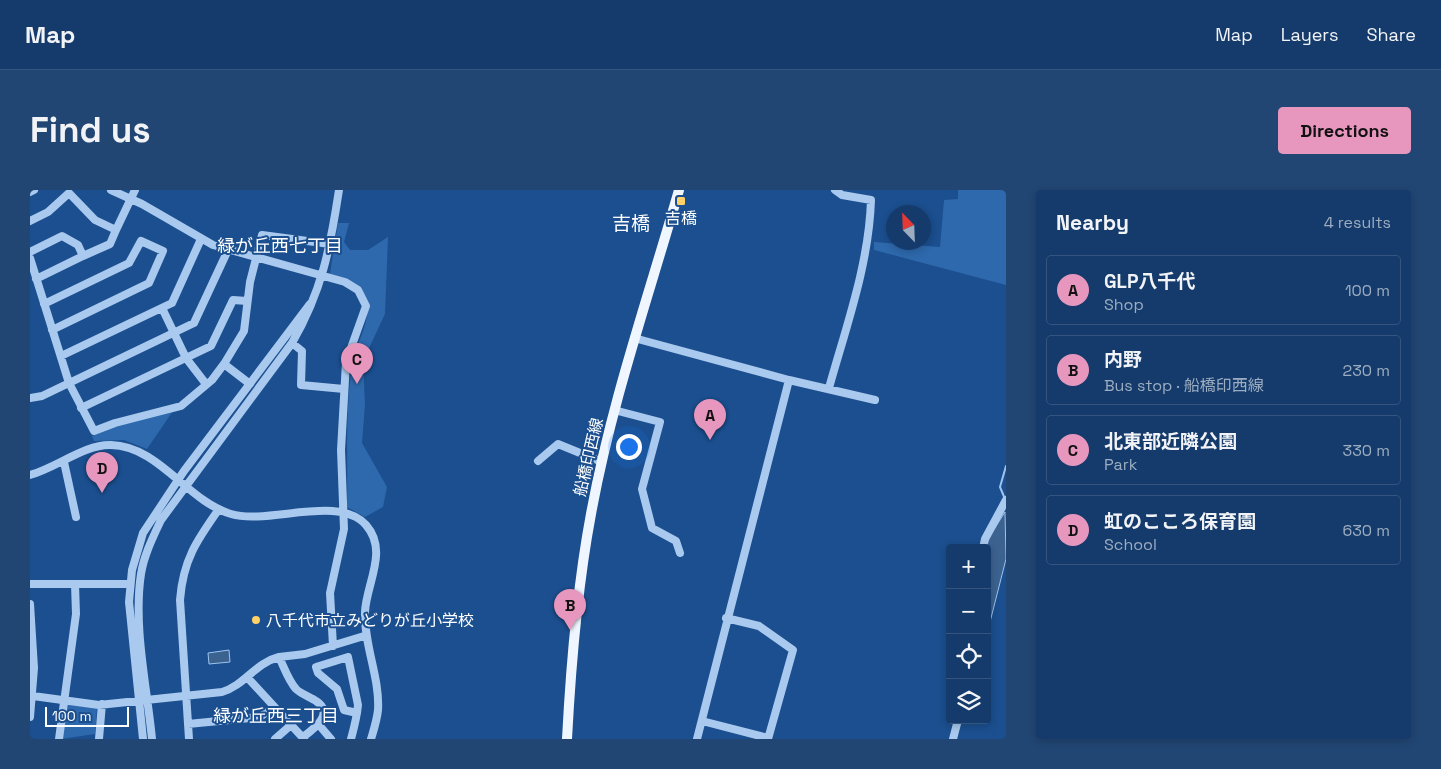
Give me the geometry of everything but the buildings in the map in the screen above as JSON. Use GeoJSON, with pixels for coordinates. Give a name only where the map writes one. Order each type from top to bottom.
{"type":"FeatureCollection","features":[{"type":"Feature","properties":{"kind":"main road","name":"船橋印西線"},"geometry":{"type":"LineString","coordinates":[[567,739],[575,619],[590,516],[614,410],[679,190]]}},
{"type":"Feature","properties":{"kind":"street"},"geometry":{"type":"LineString","coordinates":[[30,192],[34,190]]}},
{"type":"Feature","properties":{"kind":"street"},"geometry":{"type":"LineString","coordinates":[[111,190],[131,199],[201,239],[228,250],[323,275],[352,285],[363,296],[366,306],[363,319],[349,351],[344,389],[341,450],[344,529],[330,593],[333,646]]}},
{"type":"Feature","properties":{"kind":"street"},"geometry":{"type":"LineString","coordinates":[[36,279],[110,244],[135,190]]}},
{"type":"Feature","properties":{"kind":"street"},"geometry":{"type":"LineString","coordinates":[[152,739],[139,601],[142,572],[149,547],[161,520],[292,343],[314,299],[323,275],[339,190]]}},
{"type":"Feature","properties":{"kind":"street"},"geometry":{"type":"LineString","coordinates":[[829,388],[868,245],[871,217],[871,200],[842,195],[835,192],[835,190]]}},
{"type":"Feature","properties":{"kind":"street"},"geometry":{"type":"LineString","coordinates":[[30,221],[48,212],[69,191],[95,220],[116,230]]}},
{"type":"Feature","properties":{"kind":"street"},"geometry":{"type":"LineString","coordinates":[[30,258],[69,383],[92,430],[98,431],[115,423],[181,406],[206,384],[224,364],[244,331],[247,301],[261,237],[265,234],[330,244]]}},
{"type":"Feature","properties":{"kind":"street"},"geometry":{"type":"LineString","coordinates":[[30,252],[62,236],[78,245],[83,256]]}},
{"type":"Feature","properties":{"kind":"street"},"geometry":{"type":"LineString","coordinates":[[60,356],[172,303],[201,239]]}},
{"type":"Feature","properties":{"kind":"street"},"geometry":{"type":"LineString","coordinates":[[44,304],[129,263],[141,241],[163,251],[149,283],[52,330]]}},
{"type":"Feature","properties":{"kind":"street"},"geometry":{"type":"LineString","coordinates":[[30,398],[42,396],[194,323],[228,250]]}},
{"type":"Feature","properties":{"kind":"street"},"geometry":{"type":"LineString","coordinates":[[143,739],[130,623],[130,584],[135,555],[143,533],[178,480],[314,299]]}},
{"type":"Feature","properties":{"kind":"street"},"geometry":{"type":"LineString","coordinates":[[81,408],[211,346],[233,300],[247,301]]}},
{"type":"Feature","properties":{"kind":"street"},"geometry":{"type":"LineString","coordinates":[[162,308],[186,358],[206,384]]}},
{"type":"Feature","properties":{"kind":"street"},"geometry":{"type":"LineString","coordinates":[[634,338],[789,380],[875,400]]}},
{"type":"Feature","properties":{"kind":"street"},"geometry":{"type":"LineString","coordinates":[[292,343],[302,350],[301,385],[344,389]]}},
{"type":"Feature","properties":{"kind":"street"},"geometry":{"type":"LineString","coordinates":[[224,364],[250,384]]}},
{"type":"Feature","properties":{"kind":"street"},"geometry":{"type":"LineString","coordinates":[[697,739],[726,618],[789,380]]}},
{"type":"Feature","properties":{"kind":"street"},"geometry":{"type":"LineString","coordinates":[[614,410],[660,422],[642,489],[652,528],[676,542],[680,553]]}},
{"type":"Feature","properties":{"kind":"street"},"geometry":{"type":"LineString","coordinates":[[538,461],[558,444],[602,462]]}},
{"type":"Feature","properties":{"kind":"street"},"geometry":{"type":"LineString","coordinates":[[30,475],[64,462],[92,448],[111,445],[124,446],[135,449],[219,509],[250,517],[344,512],[360,519],[367,526],[376,547],[376,560],[365,610],[364,636],[378,702],[376,723],[371,739]]}},
{"type":"Feature","properties":{"kind":"street"},"geometry":{"type":"LineString","coordinates":[[64,462],[76,517]]}},
{"type":"Feature","properties":{"kind":"street"},"geometry":{"type":"LineString","coordinates":[[984,544],[1006,500]]}},
{"type":"Feature","properties":{"kind":"street"},"geometry":{"type":"LineString","coordinates":[[189,739],[185,696],[181,583],[188,556],[219,509]]}},
{"type":"Feature","properties":{"kind":"street"},"geometry":{"type":"LineString","coordinates":[[30,584],[130,584]]}},
{"type":"Feature","properties":{"kind":"street"},"geometry":{"type":"LineString","coordinates":[[59,739],[76,614],[75,584]]}},
{"type":"Feature","properties":{"kind":"street"},"geometry":{"type":"LineString","coordinates":[[30,604],[33,696],[30,717]]}},
{"type":"Feature","properties":{"kind":"street"},"geometry":{"type":"LineString","coordinates":[[702,721],[768,738],[793,650],[759,626],[726,618]]}},
{"type":"Feature","properties":{"kind":"street"},"geometry":{"type":"LineString","coordinates":[[33,696],[102,704],[222,692],[237,686],[260,665],[279,657],[305,654],[364,636]]}},
{"type":"Feature","properties":{"kind":"street"},"geometry":{"type":"LineString","coordinates":[[247,677],[304,738],[319,725],[323,717],[321,704],[294,687],[279,657]]}},
{"type":"Feature","properties":{"kind":"street"},"geometry":{"type":"LineString","coordinates":[[351,739],[357,713],[357,694],[348,657],[316,667],[318,673],[338,689],[344,710],[357,713]]}},
{"type":"Feature","properties":{"kind":"street"},"geometry":{"type":"LineString","coordinates":[[99,739],[102,704]]}},
{"type":"Feature","properties":{"kind":"street"},"geometry":{"type":"LineString","coordinates":[[188,724],[260,717],[274,707]]}},
{"type":"Feature","properties":{"kind":"street"},"geometry":{"type":"LineString","coordinates":[[953,739],[957,724]]}},
{"type":"Feature","properties":{"kind":"street"},"geometry":{"type":"LineString","coordinates":[[276,739],[291,725]]}},
{"type":"Feature","properties":{"kind":"street"},"geometry":{"type":"LineString","coordinates":[[319,725],[330,739]]}},
{"type":"Feature","properties":{"kind":"shaded area"},"geometry":{"type":"Polygon","coordinates":[[[958,190],[1006,190],[1006,285],[874,250],[874,242],[886,243],[886,250],[931,250],[931,246],[940,247],[944,200],[958,199],[958,190]]]}},
{"type":"Feature","properties":{"kind":"shaded area"},"geometry":{"type":"Polygon","coordinates":[[[338,223],[349,223],[344,242],[350,250],[368,250],[388,237],[385,314],[363,361],[365,405],[362,443],[387,487],[383,507],[365,517],[347,507],[347,436],[352,365],[367,318],[367,308],[366,299],[361,289],[330,274],[338,223]]]}},
{"type":"Feature","properties":{"kind":"shaded area"},"geometry":{"type":"Polygon","coordinates":[[[173,411],[147,449],[124,440],[94,441],[92,436],[115,426],[173,411]]]}},
{"type":"Feature","properties":{"kind":"shaded area"},"geometry":{"type":"Polygon","coordinates":[[[1005,512],[1006,559],[991,618],[991,544],[987,544],[988,539],[1005,512]]]}},
{"type":"Feature","properties":{"kind":"shaded area"},"geometry":{"type":"Polygon","coordinates":[[[229,650],[230,662],[209,664],[208,653],[229,650]]]}},
{"type":"Feature","properties":{"kind":"shaded area"},"geometry":{"type":"Polygon","coordinates":[[[66,704],[97,708],[95,734],[61,739],[66,704]]]}},
{"type":"Feature","properties":{"kind":"waterway"},"geometry":{"type":"LineString","coordinates":[[1005,499],[1000,487],[1006,466]]}},
{"type":"Feature","properties":{"kind":"place","name":"吉橋"},"geometry":{"type":"Point","coordinates":[681,201]}},
{"type":"Feature","properties":{"kind":"place","name":"北東部近隣公園"},"geometry":{"type":"Point","coordinates":[357,384]}},
{"type":"Feature","properties":{"kind":"place","name":"GLP八千代"},"geometry":{"type":"Point","coordinates":[710,440]}},
{"type":"Feature","properties":{"kind":"place","name":"虹のこころ保育園"},"geometry":{"type":"Point","coordinates":[102,493]}},
{"type":"Feature","properties":{"kind":"place","name":"八千代市立みどりが丘小学校"},"geometry":{"type":"Point","coordinates":[256,620]}},
{"type":"Feature","properties":{"kind":"place","name":"内野"},"geometry":{"type":"Point","coordinates":[570,630]}},
{"type":"Feature","properties":{"kind":"district","name":"吉橋"},"geometry":{"type":"Point","coordinates":[631,223]}},
{"type":"Feature","properties":{"kind":"district","name":"緑が丘西七丁目"},"geometry":{"type":"Point","coordinates":[280,246]}},
{"type":"Feature","properties":{"kind":"district","name":"緑が丘西三丁目"},"geometry":{"type":"Point","coordinates":[276,716]}}]}
